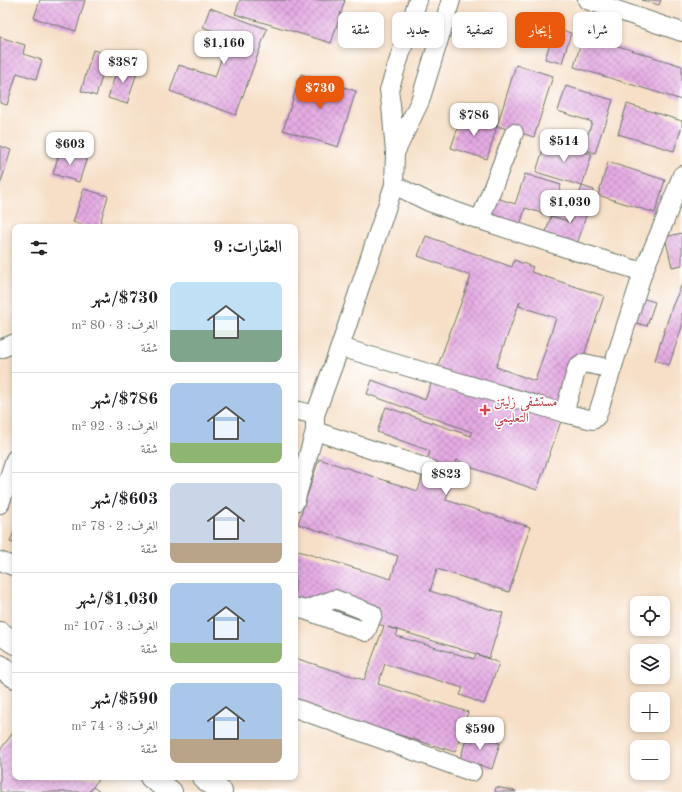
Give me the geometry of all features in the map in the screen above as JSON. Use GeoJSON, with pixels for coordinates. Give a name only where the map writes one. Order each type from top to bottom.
{"type":"FeatureCollection","features":[{"type":"Feature","properties":{"kind":"main road"},"geometry":{"type":"LineString","coordinates":[[0,633],[12,641]]}},
{"type":"Feature","properties":{"kind":"main road"},"geometry":{"type":"LineString","coordinates":[[0,666],[12,676]]}},
{"type":"Feature","properties":{"kind":"main road"},"geometry":{"type":"LineString","coordinates":[[155,780],[171,792]]}},
{"type":"Feature","properties":{"kind":"main road"},"geometry":{"type":"LineString","coordinates":[[207,780],[221,792]]}},
{"type":"Feature","properties":{"kind":"street"},"geometry":{"type":"LineString","coordinates":[[298,490],[315,423],[394,185],[395,153],[391,104],[388,90],[418,0]]}},
{"type":"Feature","properties":{"kind":"street"},"geometry":{"type":"LineString","coordinates":[[395,153],[420,101],[451,0]]}},
{"type":"Feature","properties":{"kind":"street"},"geometry":{"type":"LineString","coordinates":[[587,0],[682,32]]}},
{"type":"Feature","properties":{"kind":"street"},"geometry":{"type":"LineString","coordinates":[[480,220],[514,133]]}},
{"type":"Feature","properties":{"kind":"street"},"geometry":{"type":"LineString","coordinates":[[340,347],[564,413],[593,420],[596,418],[643,272],[682,175]]}},
{"type":"Feature","properties":{"kind":"street"},"geometry":{"type":"LineString","coordinates":[[394,185],[429,202],[480,220],[643,272]]}},
{"type":"Feature","properties":{"kind":"street"},"geometry":{"type":"LineString","coordinates":[[564,413],[577,368],[584,363],[612,369]]}},
{"type":"Feature","properties":{"kind":"street"},"geometry":{"type":"LineString","coordinates":[[298,412],[315,423],[430,469]]}},
{"type":"Feature","properties":{"kind":"street"},"geometry":{"type":"LineString","coordinates":[[0,504],[12,473]]}},
{"type":"Feature","properties":{"kind":"street"},"geometry":{"type":"LineString","coordinates":[[0,561],[12,566]]}},
{"type":"Feature","properties":{"kind":"street"},"geometry":{"type":"LineString","coordinates":[[298,709],[472,772]]}},
{"type":"Feature","properties":{"kind":"building"},"geometry":{"type":"Polygon","coordinates":[[[40,0],[85,0],[76,31],[34,18],[40,0]]]}},
{"type":"Feature","properties":{"kind":"building"},"geometry":{"type":"Polygon","coordinates":[[[240,0],[345,0],[341,12],[338,12],[338,22],[331,43],[235,14],[240,0]]]}},
{"type":"Feature","properties":{"kind":"building"},"geometry":{"type":"Polygon","coordinates":[[[642,0],[661,0],[659,5],[642,0]]]}},
{"type":"Feature","properties":{"kind":"building"},"geometry":{"type":"Polygon","coordinates":[[[210,8],[267,29],[236,115],[170,91],[179,65],[215,77],[229,37],[203,27],[210,8]]]}},
{"type":"Feature","properties":{"kind":"building"},"geometry":{"type":"Polygon","coordinates":[[[565,31],[571,33],[562,63],[545,59],[549,48],[565,48],[565,31]]]}},
{"type":"Feature","properties":{"kind":"building"},"geometry":{"type":"Polygon","coordinates":[[[0,37],[25,45],[23,54],[42,60],[36,79],[17,73],[7,105],[0,103],[0,37]]]}},
{"type":"Feature","properties":{"kind":"building"},"geometry":{"type":"Polygon","coordinates":[[[622,47],[682,66],[682,100],[574,67],[579,48],[622,47]]]}},
{"type":"Feature","properties":{"kind":"building"},"geometry":{"type":"Polygon","coordinates":[[[93,50],[109,54],[96,96],[81,91],[93,50]]]}},
{"type":"Feature","properties":{"kind":"building"},"geometry":{"type":"Polygon","coordinates":[[[119,63],[138,69],[127,104],[108,98],[119,63]]]}},
{"type":"Feature","properties":{"kind":"building"},"geometry":{"type":"Polygon","coordinates":[[[516,65],[553,76],[534,137],[497,126],[516,65]]]}},
{"type":"Feature","properties":{"kind":"building"},"geometry":{"type":"Polygon","coordinates":[[[301,74],[356,91],[338,147],[283,130],[301,74]]]}},
{"type":"Feature","properties":{"kind":"building"},"geometry":{"type":"Polygon","coordinates":[[[566,86],[613,100],[595,153],[583,149],[592,122],[558,111],[566,86]]]}},
{"type":"Feature","properties":{"kind":"building"},"geometry":{"type":"Polygon","coordinates":[[[627,104],[682,121],[682,126],[674,151],[618,134],[627,104]]]}},
{"type":"Feature","properties":{"kind":"building"},"geometry":{"type":"Polygon","coordinates":[[[462,115],[497,126],[487,159],[451,148],[462,115]]]}},
{"type":"Feature","properties":{"kind":"building"},"geometry":{"type":"Polygon","coordinates":[[[546,140],[592,154],[582,186],[536,172],[546,140]]]}},
{"type":"Feature","properties":{"kind":"building"},"geometry":{"type":"Polygon","coordinates":[[[0,146],[11,150],[0,185],[0,146]]]}},
{"type":"Feature","properties":{"kind":"building"},"geometry":{"type":"Polygon","coordinates":[[[60,150],[87,158],[79,182],[53,174],[60,150]]]}},
{"type":"Feature","properties":{"kind":"building"},"geometry":{"type":"Polygon","coordinates":[[[608,162],[665,180],[655,213],[598,195],[608,162]]]}},
{"type":"Feature","properties":{"kind":"building"},"geometry":{"type":"Polygon","coordinates":[[[525,174],[561,185],[551,216],[525,208],[519,229],[487,220],[494,197],[515,204],[525,174]]]}},
{"type":"Feature","properties":{"kind":"building"},"geometry":{"type":"Polygon","coordinates":[[[582,186],[594,190],[575,251],[543,241],[551,216],[571,222],[582,186]]]}},
{"type":"Feature","properties":{"kind":"building"},"geometry":{"type":"Polygon","coordinates":[[[84,189],[108,196],[100,224],[79,224],[73,222],[84,189]]]}},
{"type":"Feature","properties":{"kind":"building"},"geometry":{"type":"Polygon","coordinates":[[[682,233],[682,265],[672,267],[665,237],[682,233]]]}},
{"type":"Feature","properties":{"kind":"building"},"geometry":{"type":"Polygon","coordinates":[[[426,236],[512,267],[514,260],[533,267],[531,272],[604,296],[537,490],[461,464],[461,462],[457,460],[446,500],[530,527],[509,592],[437,569],[430,591],[503,613],[489,658],[476,654],[499,663],[484,704],[460,695],[463,688],[385,664],[378,684],[468,712],[455,752],[298,704],[298,659],[364,680],[384,626],[298,600],[298,551],[391,579],[398,556],[298,524],[319,459],[418,491],[430,451],[377,432],[386,407],[471,436],[472,432],[367,394],[372,380],[425,400],[471,276],[418,256],[426,236]],[[520,301],[496,367],[535,381],[556,318],[519,306],[520,301]],[[388,627],[398,631],[396,636],[474,659],[476,654],[388,627]]]}},
{"type":"Feature","properties":{"kind":"building"},"geometry":{"type":"Polygon","coordinates":[[[682,284],[682,327],[669,365],[655,360],[672,307],[682,284]]]}},
{"type":"Feature","properties":{"kind":"building"},"geometry":{"type":"Polygon","coordinates":[[[641,298],[655,302],[647,326],[633,322],[641,298]]]}},
{"type":"Feature","properties":{"kind":"building"},"geometry":{"type":"Polygon","coordinates":[[[468,733],[500,743],[492,769],[460,759],[468,733]]]}},
{"type":"Feature","properties":{"kind":"building"},"geometry":{"type":"Polygon","coordinates":[[[12,734],[12,780],[98,780],[89,792],[0,792],[0,750],[12,734]]]}},
{"type":"Feature","properties":{"kind":"building"},"geometry":{"type":"Polygon","coordinates":[[[93,787],[100,792],[89,792],[93,787]]]}},
{"type":"Feature","properties":{"kind":"building"},"geometry":{"type":"Polygon","coordinates":[[[496,787],[516,791],[516,792],[495,792],[496,787]]]}},
{"type":"Feature","properties":{"kind":"place","name":"مستشفى زليتن التعليمي"},"geometry":{"type":"Point","coordinates":[485,410]}}]}
